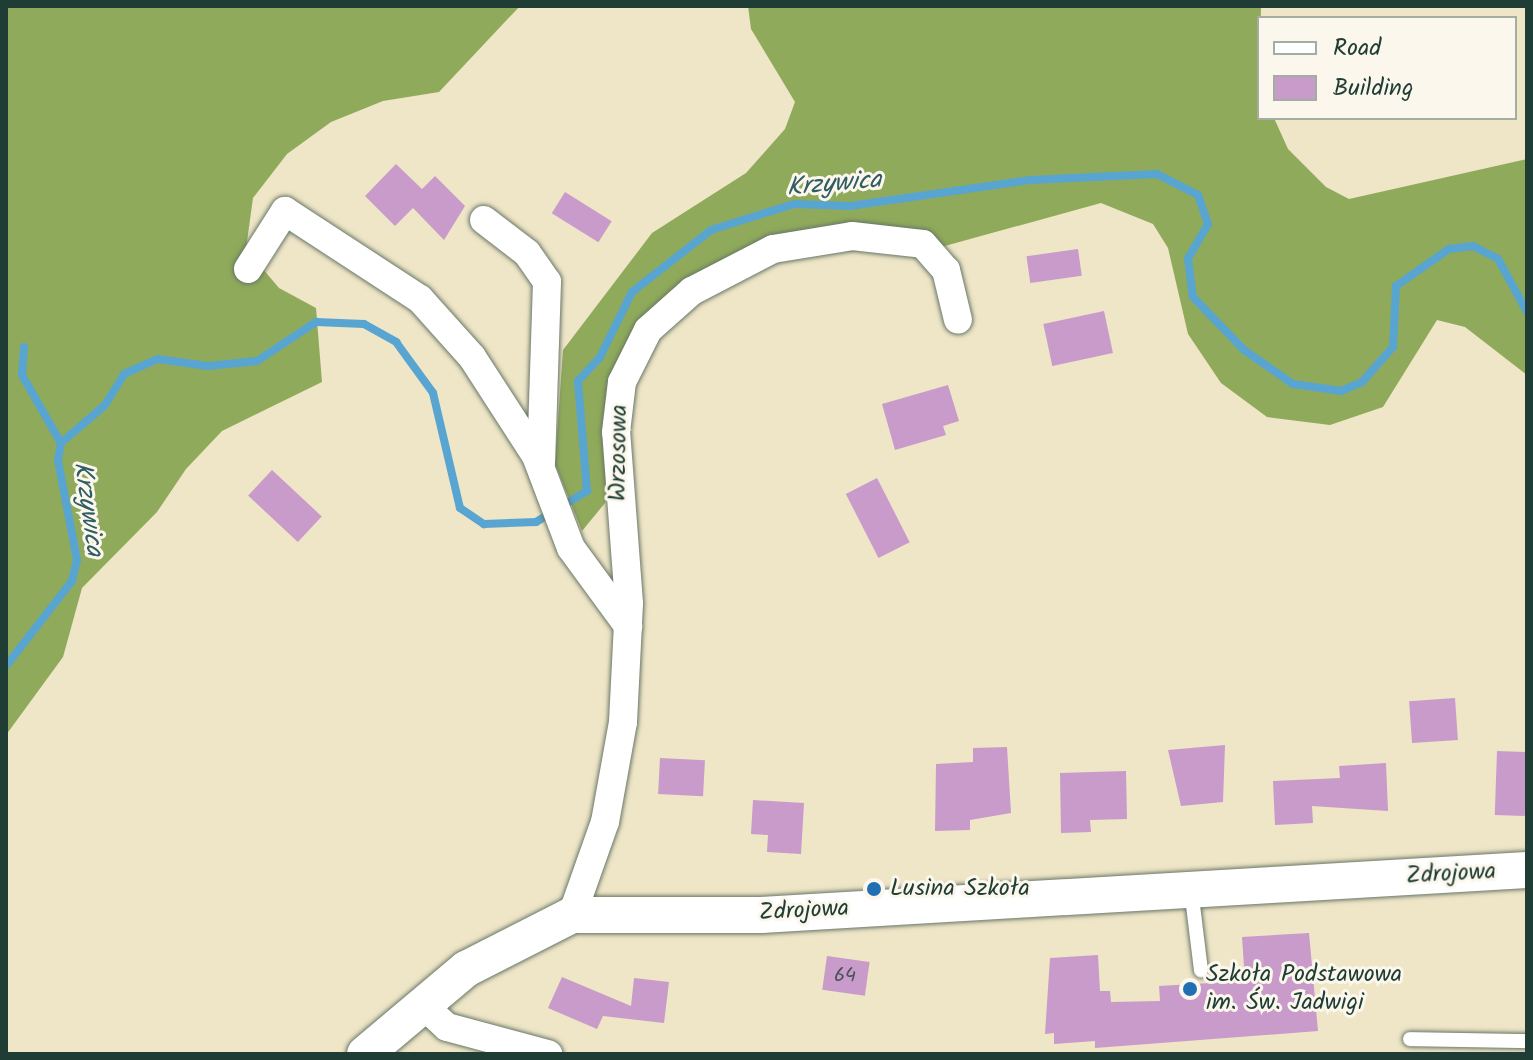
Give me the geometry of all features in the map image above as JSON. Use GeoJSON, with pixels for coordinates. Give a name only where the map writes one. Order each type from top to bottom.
{"type":"FeatureCollection","features":[{"type":"Feature","properties":{"kind":"street"},"geometry":{"type":"LineString","coordinates":[[248,269],[276,217],[285,211],[301,216],[444,322],[541,468],[564,527],[591,580],[628,626]]}},
{"type":"Feature","properties":{"kind":"street"},"geometry":{"type":"LineString","coordinates":[[484,220],[539,265],[547,282],[541,468]]}},
{"type":"Feature","properties":{"kind":"street","name":"Wrzosowa"},"geometry":{"type":"LineString","coordinates":[[572,915],[605,822],[623,722],[628,626],[616,432],[622,382],[648,330],[692,291],[773,249],[852,236],[923,244],[946,270],[958,320]]}},
{"type":"Feature","properties":{"kind":"street","name":"Zdrojowa"},"geometry":{"type":"LineString","coordinates":[[365,1054],[421,1003],[466,969],[572,915],[761,915],[1527,870]]}},
{"type":"Feature","properties":{"kind":"street"},"geometry":{"type":"LineString","coordinates":[[421,1003],[447,1027],[548,1054]]}},
{"type":"Feature","properties":{"kind":"lane"},"geometry":{"type":"LineString","coordinates":[[1191,888],[1201,970]]}},
{"type":"Feature","properties":{"kind":"lane"},"geometry":{"type":"LineString","coordinates":[[1410,1039],[1527,1041]]}},
{"type":"Feature","properties":{"kind":"green space"},"geometry":{"type":"Polygon","coordinates":[[[6,6],[520,6],[439,92],[383,101],[331,122],[287,154],[253,198],[246,249],[279,288],[316,308],[322,382],[222,431],[186,469],[157,512],[82,588],[63,657],[6,735],[6,6]]]}},
{"type":"Feature","properties":{"kind":"green space"},"geometry":{"type":"Polygon","coordinates":[[[748,6],[1261,6],[1261,16],[1257,16],[1257,120],[1275,120],[1288,149],[1326,187],[1349,199],[1527,159],[1527,375],[1465,327],[1437,320],[1383,407],[1330,425],[1267,417],[1221,383],[1188,334],[1168,248],[1153,224],[1101,203],[934,249],[759,254],[645,328],[605,503],[582,531],[555,464],[563,350],[652,233],[746,173],[785,129],[795,102],[751,29],[748,6]]]}},
{"type":"Feature","properties":{"kind":"building"},"geometry":{"type":"Polygon","coordinates":[[[396,164],[422,189],[435,176],[465,206],[444,240],[413,208],[395,226],[365,196],[396,164]]]}},
{"type":"Feature","properties":{"kind":"building"},"geometry":{"type":"Polygon","coordinates":[[[565,192],[612,221],[598,242],[552,213],[565,192]]]}},
{"type":"Feature","properties":{"kind":"building"},"geometry":{"type":"Polygon","coordinates":[[[1078,249],[1082,276],[1030,283],[1027,256],[1078,249]]]}},
{"type":"Feature","properties":{"kind":"building"},"geometry":{"type":"Polygon","coordinates":[[[1104,311],[1113,353],[1052,366],[1043,324],[1104,311]]]}},
{"type":"Feature","properties":{"kind":"building"},"geometry":{"type":"Polygon","coordinates":[[[948,385],[959,421],[943,426],[946,435],[895,450],[882,404],[948,385]]]}},
{"type":"Feature","properties":{"kind":"building"},"geometry":{"type":"Polygon","coordinates":[[[272,470],[322,516],[298,542],[248,496],[272,470]]]}},
{"type":"Feature","properties":{"kind":"building"},"geometry":{"type":"Polygon","coordinates":[[[877,478],[910,542],[879,558],[846,494],[877,478]]]}},
{"type":"Feature","properties":{"kind":"building"},"geometry":{"type":"Polygon","coordinates":[[[1455,698],[1458,740],[1412,743],[1409,701],[1455,698]]]}},
{"type":"Feature","properties":{"kind":"building"},"geometry":{"type":"Polygon","coordinates":[[[1225,745],[1223,802],[1181,806],[1168,750],[1225,745]]]}},
{"type":"Feature","properties":{"kind":"building"},"geometry":{"type":"Polygon","coordinates":[[[1007,747],[1011,813],[970,820],[970,830],[935,831],[936,764],[973,762],[973,748],[1007,747]]]}},
{"type":"Feature","properties":{"kind":"building"},"geometry":{"type":"Polygon","coordinates":[[[1497,751],[1527,752],[1525,816],[1495,815],[1497,751]]]}},
{"type":"Feature","properties":{"kind":"building"},"geometry":{"type":"Polygon","coordinates":[[[660,758],[705,760],[703,796],[658,794],[660,758]]]}},
{"type":"Feature","properties":{"kind":"building"},"geometry":{"type":"Polygon","coordinates":[[[1386,763],[1388,811],[1312,806],[1313,823],[1275,825],[1273,781],[1340,778],[1339,766],[1386,763]]]}},
{"type":"Feature","properties":{"kind":"building"},"geometry":{"type":"Polygon","coordinates":[[[1126,771],[1127,819],[1090,820],[1091,832],[1061,833],[1060,773],[1126,771]]]}},
{"type":"Feature","properties":{"kind":"building"},"geometry":{"type":"Polygon","coordinates":[[[753,800],[804,803],[801,854],[767,852],[768,835],[751,834],[753,800]]]}},
{"type":"Feature","properties":{"kind":"building","name":"Szkoła Podstawowa im. Św. Jadwigi"},"geometry":{"type":"Polygon","coordinates":[[[1309,933],[1318,1031],[1095,1048],[1095,1041],[1054,1044],[1054,1033],[1045,1034],[1050,958],[1098,955],[1100,991],[1110,991],[1111,1002],[1160,1001],[1159,986],[1245,981],[1242,937],[1309,933]]]}},
{"type":"Feature","properties":{"kind":"building"},"geometry":{"type":"Polygon","coordinates":[[[827,956],[870,962],[865,996],[822,990],[827,956]]]}},
{"type":"Feature","properties":{"kind":"building"},"geometry":{"type":"Polygon","coordinates":[[[562,977],[631,1006],[634,978],[669,982],[664,1023],[603,1016],[597,1029],[548,1008],[562,977]]]}},
{"type":"Feature","properties":{"kind":"waterway","name":"Krzywica"},"geometry":{"type":"LineString","coordinates":[[6,666],[72,581],[77,560],[58,460],[61,443],[105,405],[124,374],[158,359],[208,366],[257,361],[316,322],[364,324],[396,342],[433,393],[460,508],[484,524],[536,522],[587,491],[578,381],[600,357],[632,292],[711,230],[794,204],[850,206],[1031,180],[1157,174],[1198,195],[1208,224],[1188,258],[1193,297],[1244,350],[1293,384],[1341,391],[1362,382],[1393,347],[1396,286],[1449,249],[1473,246],[1498,259],[1527,312]]}},
{"type":"Feature","properties":{"kind":"waterway"},"geometry":{"type":"LineString","coordinates":[[24,347],[22,375],[61,443]]}},
{"type":"Feature","properties":{"kind":"place","name":"Lusina Szkoła"},"geometry":{"type":"Point","coordinates":[874,889]}},
{"type":"Feature","properties":{"kind":"place","name":"Szkoła Podstawowa im. Św. Jadwigi"},"geometry":{"type":"Point","coordinates":[1190,989]}}]}
